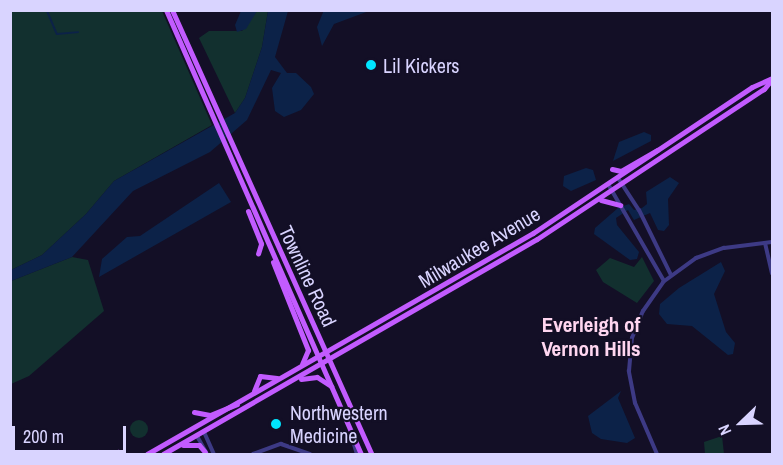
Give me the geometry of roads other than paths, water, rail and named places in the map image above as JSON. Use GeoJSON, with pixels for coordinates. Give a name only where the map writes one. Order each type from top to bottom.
{"type":"FeatureCollection","features":[{"type":"Feature","properties":{"kind":"main road"},"geometry":{"type":"LineString","coordinates":[[166,10],[216,112]]}},
{"type":"Feature","properties":{"kind":"main road"},"geometry":{"type":"LineString","coordinates":[[172,10],[216,112]]}},
{"type":"Feature","properties":{"kind":"main road","name":"Milwaukee Avenue"},"geometry":{"type":"LineString","coordinates":[[196,433],[204,432],[330,361],[596,200],[752,87],[772,78]]}},
{"type":"Feature","properties":{"kind":"main road","name":"Milwaukee Avenue"},"geometry":{"type":"LineString","coordinates":[[196,433],[298,367],[327,353],[533,233],[608,184],[620,181],[764,89],[772,78]]}},
{"type":"Feature","properties":{"kind":"main road","name":"Townline Road"},"geometry":{"type":"LineString","coordinates":[[216,112],[372,454]]}},
{"type":"Feature","properties":{"kind":"main road"},"geometry":{"type":"LineString","coordinates":[[612,169],[621,171],[670,145]]}},
{"type":"Feature","properties":{"kind":"main road","name":"Townline Road"},"geometry":{"type":"LineString","coordinates":[[233,150],[244,192],[352,431],[359,454]]}},
{"type":"Feature","properties":{"kind":"main road"},"geometry":{"type":"LineString","coordinates":[[244,192],[261,244],[258,254]]}},
{"type":"Feature","properties":{"kind":"main road"},"geometry":{"type":"LineString","coordinates":[[596,200],[610,200],[620,205]]}},
{"type":"Feature","properties":{"kind":"main road"},"geometry":{"type":"LineString","coordinates":[[273,258],[274,269],[308,350],[298,367]]}},
{"type":"Feature","properties":{"kind":"main road"},"geometry":{"type":"LineString","coordinates":[[320,338],[340,345]]}},
{"type":"Feature","properties":{"kind":"main road"},"geometry":{"type":"LineString","coordinates":[[252,395],[260,376],[280,378]]}},
{"type":"Feature","properties":{"kind":"main road"},"geometry":{"type":"LineString","coordinates":[[265,398],[305,378],[319,378],[334,390]]}},
{"type":"Feature","properties":{"kind":"main road"},"geometry":{"type":"LineString","coordinates":[[194,412],[210,415],[229,404],[238,404]]}},
{"type":"Feature","properties":{"kind":"main road"},"geometry":{"type":"LineString","coordinates":[[163,454],[196,433]]}},
{"type":"Feature","properties":{"kind":"main road"},"geometry":{"type":"LineString","coordinates":[[147,454],[196,433]]}},
{"type":"Feature","properties":{"kind":"main road"},"geometry":{"type":"LineString","coordinates":[[175,448],[199,445],[206,453]]}},
{"type":"Feature","properties":{"kind":"street"},"geometry":{"type":"LineString","coordinates":[[620,181],[637,207],[671,275]]}},
{"type":"Feature","properties":{"kind":"street"},"geometry":{"type":"LineString","coordinates":[[608,184],[664,281]]}},
{"type":"Feature","properties":{"kind":"street"},"geometry":{"type":"LineString","coordinates":[[657,454],[635,403],[629,360],[642,313],[664,281],[711,252],[772,242]]}},
{"type":"Feature","properties":{"kind":"street"},"geometry":{"type":"LineString","coordinates":[[765,243],[772,273]]}},
{"type":"Feature","properties":{"kind":"street"},"geometry":{"type":"LineString","coordinates":[[204,432],[214,454]]}},
{"type":"Feature","properties":{"kind":"street"},"geometry":{"type":"LineString","coordinates":[[196,433],[206,453]]}},
{"type":"Feature","properties":{"kind":"street"},"geometry":{"type":"LineString","coordinates":[[253,454],[281,444],[310,454]]}},
{"type":"Feature","properties":{"kind":"water"},"geometry":{"type":"Polygon","coordinates":[[[324,10],[369,11],[334,24],[322,46],[317,27],[324,10]]]}},
{"type":"Feature","properties":{"kind":"water"},"geometry":{"type":"Polygon","coordinates":[[[241,11],[257,11],[246,29],[237,32],[235,25],[241,11]]]}},
{"type":"Feature","properties":{"kind":"water"},"geometry":{"type":"Polygon","coordinates":[[[268,11],[288,11],[275,57],[287,73],[296,73],[311,87],[314,94],[301,110],[284,117],[275,111],[272,88],[281,73],[271,70],[247,120],[210,152],[133,191],[72,257],[11,281],[11,270],[42,255],[86,214],[114,181],[235,113],[245,98],[262,47],[268,11]]]}},
{"type":"Feature","properties":{"kind":"water"},"geometry":{"type":"Polygon","coordinates":[[[644,132],[651,135],[651,141],[613,161],[619,142],[644,132]]]}},
{"type":"Feature","properties":{"kind":"water"},"geometry":{"type":"Polygon","coordinates":[[[586,168],[593,170],[596,180],[571,191],[563,186],[564,176],[586,168]]]}},
{"type":"Feature","properties":{"kind":"water"},"geometry":{"type":"Polygon","coordinates":[[[670,177],[679,183],[668,199],[669,225],[664,231],[658,230],[650,213],[634,220],[628,210],[616,218],[617,225],[639,252],[637,259],[630,260],[594,234],[595,228],[618,208],[629,204],[634,210],[642,208],[647,204],[646,192],[670,177]]]}},
{"type":"Feature","properties":{"kind":"water"},"geometry":{"type":"Polygon","coordinates":[[[219,183],[231,202],[99,277],[102,259],[127,237],[140,236],[219,183]]]}},
{"type":"Feature","properties":{"kind":"water"},"geometry":{"type":"Polygon","coordinates":[[[721,262],[725,271],[714,294],[726,332],[735,343],[733,354],[728,355],[692,326],[667,324],[659,314],[660,304],[679,288],[721,262]]]}},
{"type":"Feature","properties":{"kind":"water"},"geometry":{"type":"Polygon","coordinates":[[[621,391],[618,398],[635,438],[627,443],[601,439],[592,433],[588,416],[621,391]]]}},
{"type":"Feature","properties":{"kind":"waterway"},"geometry":{"type":"LineString","coordinates":[[47,10],[57,34],[78,32]]}},
{"type":"Feature","properties":{"kind":"place","name":"Lil Kickers"},"geometry":{"type":"Point","coordinates":[371,65]}},
{"type":"Feature","properties":{"kind":"place","name":"Northwestern Medicine"},"geometry":{"type":"Point","coordinates":[276,424]}},
{"type":"Feature","properties":{"kind":"district","name":"Everleigh of Vernon Hills"},"geometry":{"type":"Point","coordinates":[591,337]}}]}
